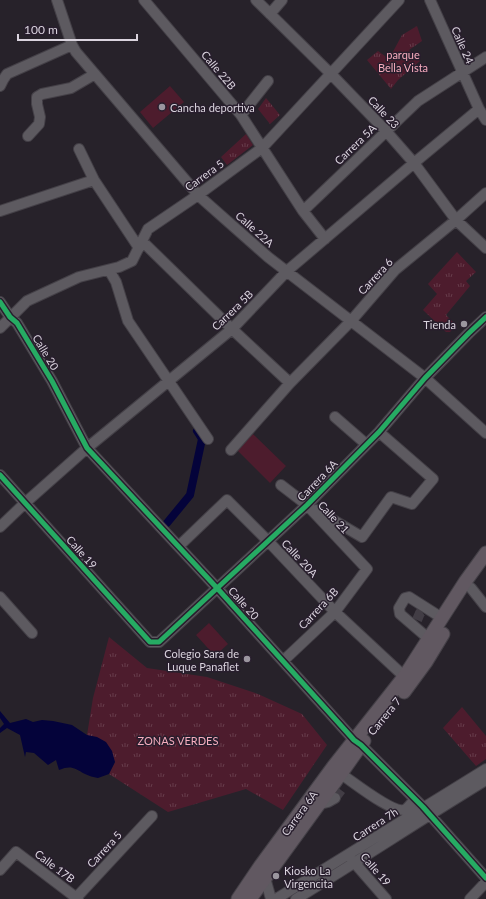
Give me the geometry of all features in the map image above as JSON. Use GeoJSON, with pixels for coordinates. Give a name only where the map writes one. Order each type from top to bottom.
{"type":"FeatureCollection","features":[{"type":"Feature","properties":{"kind":"main road"},"geometry":{"type":"LineString","coordinates":[[408,680],[429,639],[465,582],[486,553]]}},
{"type":"Feature","properties":{"kind":"main road","name":"Carrera 7"},"geometry":{"type":"LineString","coordinates":[[250,899],[263,871],[342,780],[357,742],[408,680],[426,662],[471,588],[486,568]]}},
{"type":"Feature","properties":{"kind":"main road","name":"Carrera 6A"},"geometry":{"type":"LineString","coordinates":[[238,899],[263,871],[333,767],[357,742]]}},
{"type":"Feature","properties":{"kind":"street","name":"Calle 22B"},"geometry":{"type":"LineString","coordinates":[[144,0],[241,115],[303,211],[325,239]]}},
{"type":"Feature","properties":{"kind":"street","name":"Calle 23"},"geometry":{"type":"LineString","coordinates":[[256,0],[386,131],[414,163],[456,220],[486,248]]}},
{"type":"Feature","properties":{"kind":"street"},"geometry":{"type":"LineString","coordinates":[[270,14],[282,0]]}},
{"type":"Feature","properties":{"kind":"street","name":"Carrera 5"},"geometry":{"type":"LineString","coordinates":[[0,328],[27,301],[79,277],[119,267],[132,260],[148,229],[198,195],[262,148],[398,0]]}},
{"type":"Feature","properties":{"kind":"street","name":"Calle 24"},"geometry":{"type":"LineString","coordinates":[[430,0],[479,110],[486,120]]}},
{"type":"Feature","properties":{"kind":"street","name":"Calle 22A"},"geometry":{"type":"LineString","coordinates":[[58,1],[72,45],[76,52],[198,195],[268,257],[425,378],[486,433]]}},
{"type":"Feature","properties":{"kind":"street"},"geometry":{"type":"LineString","coordinates":[[0,86],[7,74],[72,45]]}},
{"type":"Feature","properties":{"kind":"street","name":"Carrera 5A"},"geometry":{"type":"LineString","coordinates":[[303,211],[418,101],[486,57]]}},
{"type":"Feature","properties":{"kind":"street"},"geometry":{"type":"LineString","coordinates":[[28,136],[39,124],[40,117],[36,104],[37,97],[42,94],[71,88],[95,74]]}},
{"type":"Feature","properties":{"kind":"street"},"geometry":{"type":"LineString","coordinates":[[241,115],[268,81]]}},
{"type":"Feature","properties":{"kind":"street","name":"Carrera 5B"},"geometry":{"type":"LineString","coordinates":[[0,527],[87,448],[232,329],[287,271],[479,110]]}},
{"type":"Feature","properties":{"kind":"street"},"geometry":{"type":"LineString","coordinates":[[79,149],[94,180],[140,244],[290,383]]}},
{"type":"Feature","properties":{"kind":"street"},"geometry":{"type":"LineString","coordinates":[[0,211],[94,180]]}},
{"type":"Feature","properties":{"kind":"street","name":"Carrera 6"},"geometry":{"type":"LineString","coordinates":[[231,450],[290,383],[351,321],[395,270],[456,220],[486,193]]}},
{"type":"Feature","properties":{"kind":"street"},"geometry":{"type":"LineString","coordinates":[[109,270],[116,282],[128,321],[208,439]]}},
{"type":"Feature","properties":{"kind":"street","name":"Calle 20"},"geometry":{"type":"LineString","coordinates":[[0,302],[10,317],[17,323],[52,382],[87,448],[179,546],[357,742],[426,811],[486,878]]}},
{"type":"Feature","properties":{"kind":"street","name":"Carrera 6A"},"geometry":{"type":"LineString","coordinates":[[150,642],[159,642],[307,505],[379,432],[425,378],[468,333],[486,317]]}},
{"type":"Feature","properties":{"kind":"street"},"geometry":{"type":"LineString","coordinates":[[335,417],[366,444]]}},
{"type":"Feature","properties":{"kind":"street"},"geometry":{"type":"LineString","coordinates":[[307,505],[362,537],[391,497],[412,504],[434,479],[379,432]]}},
{"type":"Feature","properties":{"kind":"street","name":"Calle 19"},"geometry":{"type":"LineString","coordinates":[[0,475],[150,642]]}},
{"type":"Feature","properties":{"kind":"street","name":"Calle 21"},"geometry":{"type":"LineString","coordinates":[[281,485],[307,505],[366,569]]}},
{"type":"Feature","properties":{"kind":"street","name":"Calle 20A"},"geometry":{"type":"LineString","coordinates":[[179,546],[227,500],[335,612],[408,680]]}},
{"type":"Feature","properties":{"kind":"street","name":"Carrera 6B"},"geometry":{"type":"LineString","coordinates":[[283,661],[335,612],[366,569]]}},
{"type":"Feature","properties":{"kind":"street"},"geometry":{"type":"LineString","coordinates":[[471,588],[486,607]]}},
{"type":"Feature","properties":{"kind":"street"},"geometry":{"type":"LineString","coordinates":[[0,597],[32,634]]}},
{"type":"Feature","properties":{"kind":"street"},"geometry":{"type":"LineString","coordinates":[[429,639],[417,624],[400,614],[399,608],[405,598],[409,598],[425,610],[442,618]]}},
{"type":"Feature","properties":{"kind":"street","name":"Carrera 7h"},"geometry":{"type":"LineString","coordinates":[[296,899],[354,864],[486,769]]}},
{"type":"Feature","properties":{"kind":"street"},"geometry":{"type":"LineString","coordinates":[[342,780],[387,805],[400,810],[406,809],[415,800]]}},
{"type":"Feature","properties":{"kind":"street","name":"Carrera 7h"},"geometry":{"type":"LineString","coordinates":[[276,899],[348,855],[426,811],[486,780]]}},
{"type":"Feature","properties":{"kind":"street"},"geometry":{"type":"LineString","coordinates":[[320,804],[335,798]]}},
{"type":"Feature","properties":{"kind":"street","name":"Carrera 5"},"geometry":{"type":"LineString","coordinates":[[77,899],[152,816]]}},
{"type":"Feature","properties":{"kind":"street","name":"Calle 17B"},"geometry":{"type":"LineString","coordinates":[[0,870],[16,852],[77,899]]}},
{"type":"Feature","properties":{"kind":"street","name":"Calle 19"},"geometry":{"type":"LineString","coordinates":[[348,855],[354,864],[386,899]]}},
{"type":"Feature","properties":{"kind":"street"},"geometry":{"type":"LineString","coordinates":[[263,871],[270,899]]}},
{"type":"Feature","properties":{"kind":"street"},"geometry":{"type":"LineString","coordinates":[[470,899],[486,882]]}},
{"type":"Feature","properties":{"kind":"green space","name":"parque Bella Vista"},"geometry":{"type":"Polygon","coordinates":[[[417,26],[422,41],[409,50],[420,61],[398,80],[391,89],[367,60],[378,51],[389,59],[402,35],[417,26]]]}},
{"type":"Feature","properties":{"kind":"green space","name":"Cancha deportiva"},"geometry":{"type":"Polygon","coordinates":[[[170,86],[184,102],[153,128],[140,112],[170,86]]]}},
{"type":"Feature","properties":{"kind":"green space"},"geometry":{"type":"Polygon","coordinates":[[[266,98],[280,115],[270,124],[258,109],[266,98]]]}},
{"type":"Feature","properties":{"kind":"green space"},"geometry":{"type":"Polygon","coordinates":[[[246,134],[253,145],[227,165],[221,157],[246,134]]]}},
{"type":"Feature","properties":{"kind":"green space"},"geometry":{"type":"Polygon","coordinates":[[[457,252],[476,272],[466,281],[470,286],[446,315],[456,325],[450,332],[446,332],[423,310],[437,294],[428,284],[457,252]]]}},
{"type":"Feature","properties":{"kind":"green space"},"geometry":{"type":"Polygon","coordinates":[[[253,434],[286,466],[270,483],[237,450],[253,434]]]}},
{"type":"Feature","properties":{"kind":"green space"},"geometry":{"type":"Polygon","coordinates":[[[209,623],[228,644],[215,656],[196,635],[209,623]]]}},
{"type":"Feature","properties":{"kind":"green space","name":"ZONAS VERDES"},"geometry":{"type":"Polygon","coordinates":[[[109,637],[147,668],[207,677],[258,694],[302,714],[327,745],[283,810],[246,789],[168,812],[109,774],[115,762],[87,735],[93,698],[109,637]]]}},
{"type":"Feature","properties":{"kind":"green space"},"geometry":{"type":"Polygon","coordinates":[[[462,707],[486,736],[486,759],[476,766],[443,728],[462,707]]]}},
{"type":"Feature","properties":{"kind":"shaded area"},"geometry":{"type":"Polygon","coordinates":[[[0,711],[10,723],[26,719],[33,722],[42,720],[53,721],[72,725],[87,735],[97,737],[106,742],[112,751],[115,762],[109,774],[98,778],[72,768],[59,770],[56,760],[48,765],[34,753],[26,752],[25,757],[20,735],[7,728],[0,733],[0,728],[4,724],[0,718],[0,711]]]}},
{"type":"Feature","properties":{"kind":"waterway"},"geometry":{"type":"LineString","coordinates":[[167,523],[190,495],[202,439],[197,431]]}},
{"type":"Feature","properties":{"kind":"tunnel"},"geometry":{"type":"LineString","coordinates":[[417,620],[420,613],[423,611]]}},
{"type":"Feature","properties":{"kind":"tunnel"},"geometry":{"type":"LineString","coordinates":[[335,798],[344,786]]}},
{"type":"Feature","properties":{"kind":"cycle path"},"geometry":{"type":"LineString","coordinates":[[0,302],[10,317],[17,323],[52,381],[87,448],[217,588],[354,740],[361,745],[423,807],[486,878]]}},
{"type":"Feature","properties":{"kind":"cycle path"},"geometry":{"type":"LineString","coordinates":[[0,475],[150,642],[159,642],[307,505],[379,432],[425,378],[486,317]]}},
{"type":"Feature","properties":{"kind":"place","name":"Cancha deportiva"},"geometry":{"type":"Point","coordinates":[162,107]}},
{"type":"Feature","properties":{"kind":"place","name":"Tienda"},"geometry":{"type":"Point","coordinates":[464,324]}},
{"type":"Feature","properties":{"kind":"place","name":"Colegio Sara de Luque Panaflet"},"geometry":{"type":"Point","coordinates":[247,659]}},
{"type":"Feature","properties":{"kind":"place","name":"Kiosko La Virgencita"},"geometry":{"type":"Point","coordinates":[276,876]}}]}
